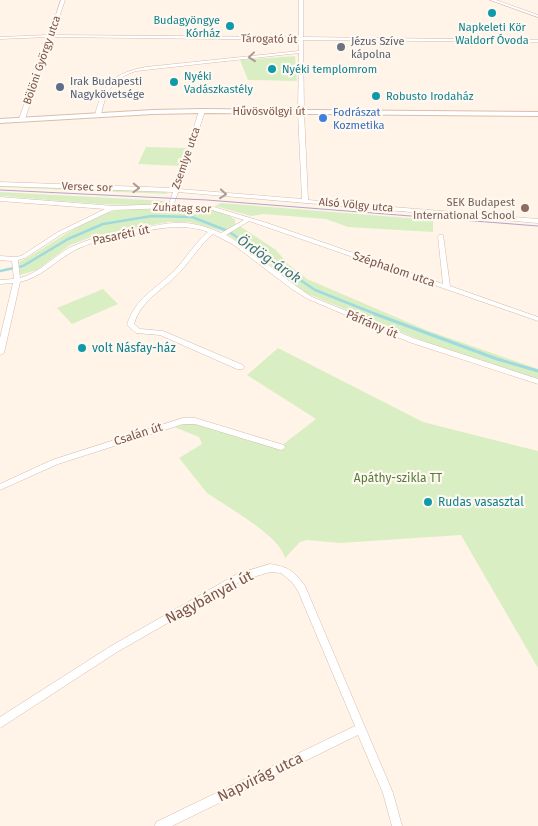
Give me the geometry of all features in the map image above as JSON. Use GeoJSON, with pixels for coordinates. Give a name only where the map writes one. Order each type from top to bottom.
{"type":"FeatureCollection","features":[{"type":"Feature","properties":{"kind":"main road","name":"Hűvösvölgyi út"},"geometry":{"type":"LineString","coordinates":[[0,121],[202,111],[538,114]]}},
{"type":"Feature","properties":{"kind":"street","name":"Bölöni György utca"},"geometry":{"type":"LineString","coordinates":[[22,119],[63,0]]}},
{"type":"Feature","properties":{"kind":"street"},"geometry":{"type":"LineString","coordinates":[[301,0],[301,112],[305,200]]}},
{"type":"Feature","properties":{"kind":"street"},"geometry":{"type":"LineString","coordinates":[[492,0],[538,16]]}},
{"type":"Feature","properties":{"kind":"street","name":"Tárogató út"},"geometry":{"type":"LineString","coordinates":[[0,38],[50,36],[538,41]]}},
{"type":"Feature","properties":{"kind":"street"},"geometry":{"type":"LineString","coordinates":[[98,115],[107,87],[114,80],[131,71],[300,52]]}},
{"type":"Feature","properties":{"kind":"street","name":"Zsemlye utca"},"geometry":{"type":"LineString","coordinates":[[171,206],[202,111]]}},
{"type":"Feature","properties":{"kind":"street","name":"Versec sor"},"geometry":{"type":"LineString","coordinates":[[0,184],[175,190]]}},
{"type":"Feature","properties":{"kind":"street","name":"Alsó Völgy utca"},"geometry":{"type":"LineString","coordinates":[[175,190],[538,221]]}},
{"type":"Feature","properties":{"kind":"street","name":"Zuhatag sor"},"geometry":{"type":"LineString","coordinates":[[0,199],[114,208],[171,206],[212,208],[249,219]]}},
{"type":"Feature","properties":{"kind":"street","name":"Zuhatag sor"},"geometry":{"type":"LineString","coordinates":[[15,261],[26,256],[49,239],[114,208]]}},
{"type":"Feature","properties":{"kind":"street"},"geometry":{"type":"LineString","coordinates":[[222,235],[249,219]]}},
{"type":"Feature","properties":{"kind":"street","name":"Széphalom utca"},"geometry":{"type":"LineString","coordinates":[[249,219],[538,319]]}},
{"type":"Feature","properties":{"kind":"street","name":"Pasaréti út"},"geometry":{"type":"LineString","coordinates":[[0,282],[37,275],[69,251],[96,239],[176,225],[193,226],[222,235]]}},
{"type":"Feature","properties":{"kind":"street"},"geometry":{"type":"LineString","coordinates":[[213,231],[194,246],[178,270],[149,295],[134,314],[130,325],[138,331],[162,333],[240,367]]}},
{"type":"Feature","properties":{"kind":"street","name":"Páfrány út"},"geometry":{"type":"LineString","coordinates":[[222,235],[255,257],[294,289],[310,298],[411,340],[538,382]]}},
{"type":"Feature","properties":{"kind":"street"},"geometry":{"type":"LineString","coordinates":[[441,236],[447,287]]}},
{"type":"Feature","properties":{"kind":"street"},"geometry":{"type":"LineString","coordinates":[[0,258],[15,261],[17,278],[2,337],[0,353]]}},
{"type":"Feature","properties":{"kind":"street","name":"Csalán út"},"geometry":{"type":"LineString","coordinates":[[0,487],[55,462],[158,427],[184,421],[195,421],[281,446]]}},
{"type":"Feature","properties":{"kind":"street","name":"Nagybányai út"},"geometry":{"type":"LineString","coordinates":[[0,723],[114,649],[240,577],[270,568],[283,570],[295,579],[302,589],[388,793],[397,826]]}},
{"type":"Feature","properties":{"kind":"street","name":"Napvirág utca"},"geometry":{"type":"LineString","coordinates":[[160,826],[360,728]]}},
{"type":"Feature","properties":{"kind":"green space"},"geometry":{"type":"Polygon","coordinates":[[[295,56],[297,81],[248,80],[240,60],[295,56]]]}},
{"type":"Feature","properties":{"kind":"green space"},"geometry":{"type":"Polygon","coordinates":[[[146,147],[186,148],[180,166],[138,164],[146,147]]]}},
{"type":"Feature","properties":{"kind":"green space"},"geometry":{"type":"Polygon","coordinates":[[[0,187],[164,191],[168,194],[0,187]]]}},
{"type":"Feature","properties":{"kind":"green space"},"geometry":{"type":"Polygon","coordinates":[[[0,192],[167,201],[158,204],[115,205],[0,196],[0,192]]]}},
{"type":"Feature","properties":{"kind":"green space"},"geometry":{"type":"Polygon","coordinates":[[[221,203],[433,220],[433,232],[348,227],[326,219],[264,214],[251,216],[215,206],[221,203]]]}},
{"type":"Feature","properties":{"kind":"green space"},"geometry":{"type":"Polygon","coordinates":[[[172,208],[213,211],[228,216],[235,220],[235,223],[276,250],[288,264],[307,279],[426,330],[538,369],[538,380],[423,341],[308,294],[290,282],[262,258],[222,231],[190,222],[168,222],[94,236],[70,245],[37,270],[20,275],[19,262],[77,227],[101,215],[128,209],[172,208]]]}},
{"type":"Feature","properties":{"kind":"green space"},"geometry":{"type":"Polygon","coordinates":[[[103,289],[118,304],[72,324],[57,308],[103,289]]]}},
{"type":"Feature","properties":{"kind":"green space","name":"Apáthy-szikla TT"},"geometry":{"type":"Polygon","coordinates":[[[278,348],[423,422],[538,451],[538,668],[461,535],[340,543],[307,540],[300,542],[285,558],[281,549],[263,531],[207,493],[179,458],[202,444],[199,437],[174,427],[190,423],[281,446],[316,419],[247,375],[278,348]]]}},
{"type":"Feature","properties":{"kind":"waterway","name":"Ördög-árok"},"geometry":{"type":"LineString","coordinates":[[0,271],[23,266],[68,239],[103,224],[152,216],[192,217],[228,231],[315,290],[378,315]]}},
{"type":"Feature","properties":{"kind":"waterway","name":"Ördög-árok"},"geometry":{"type":"LineString","coordinates":[[375,314],[497,359],[538,371]]}},
{"type":"Feature","properties":{"kind":"tram line"},"geometry":{"type":"LineString","coordinates":[[0,190],[207,200],[538,226]]}},
{"type":"Feature","properties":{"kind":"place","name":"Napkeleti Kör Waldorf Óvoda"},"geometry":{"type":"Point","coordinates":[492,13]}},
{"type":"Feature","properties":{"kind":"place","name":"Budagyöngye Kórház"},"geometry":{"type":"Point","coordinates":[230,26]}},
{"type":"Feature","properties":{"kind":"place","name":"Jézus Szíve kápolna"},"geometry":{"type":"Point","coordinates":[341,47]}},
{"type":"Feature","properties":{"kind":"place","name":"Nyéki templomrom"},"geometry":{"type":"Point","coordinates":[272,69]}},
{"type":"Feature","properties":{"kind":"place","name":"Nyéki Vadászkastély"},"geometry":{"type":"Point","coordinates":[174,82]}},
{"type":"Feature","properties":{"kind":"place","name":"Irak Budapesti Nagykövetsége"},"geometry":{"type":"Point","coordinates":[60,87]}},
{"type":"Feature","properties":{"kind":"place","name":"Robusto Irodaház"},"geometry":{"type":"Point","coordinates":[376,96]}},
{"type":"Feature","properties":{"kind":"place","name":"Fodrászat Kozmetika"},"geometry":{"type":"Point","coordinates":[323,118]}},
{"type":"Feature","properties":{"kind":"place","name":"SEK Budapest International School"},"geometry":{"type":"Point","coordinates":[525,208]}},
{"type":"Feature","properties":{"kind":"place","name":"volt Násfay-ház"},"geometry":{"type":"Point","coordinates":[82,348]}},
{"type":"Feature","properties":{"kind":"place","name":"Rudas vasasztal"},"geometry":{"type":"Point","coordinates":[428,502]}}]}
